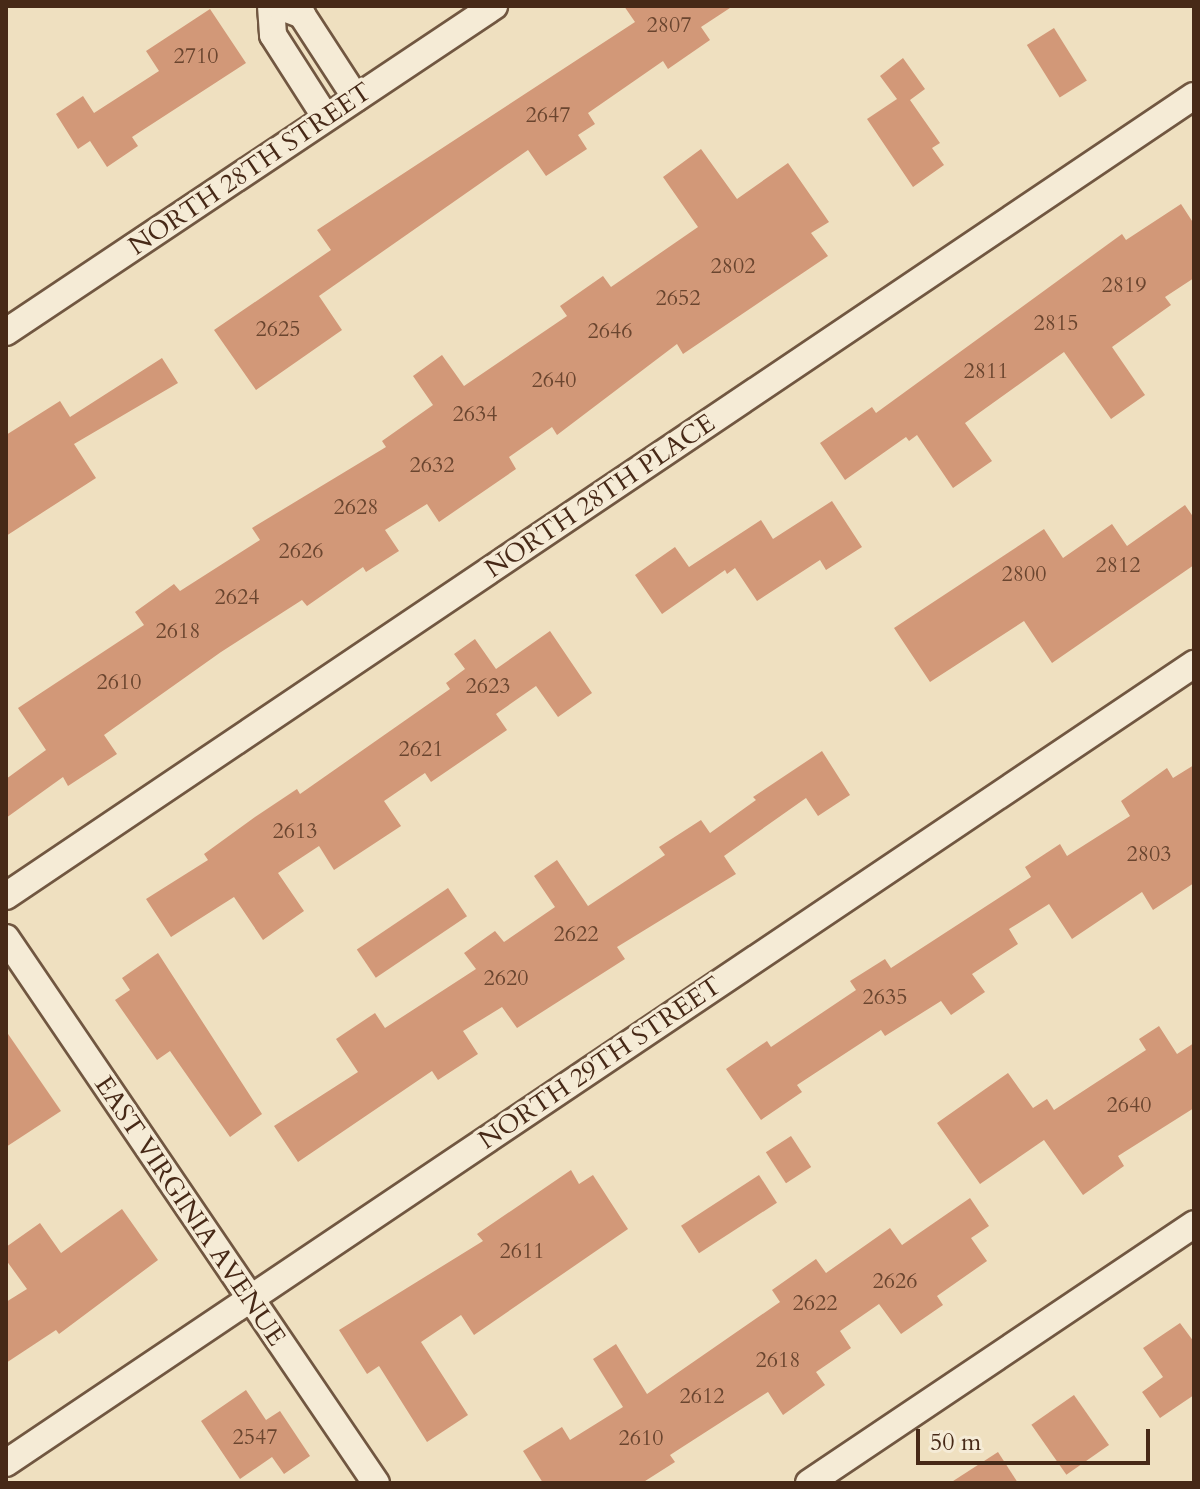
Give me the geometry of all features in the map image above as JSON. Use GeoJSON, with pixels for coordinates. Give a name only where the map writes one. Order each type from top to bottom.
{"type":"FeatureCollection","features":[{"type":"Feature","properties":{"kind":"street"},"geometry":{"type":"LineString","coordinates":[[271,6],[273,35],[326,118]]}},
{"type":"Feature","properties":{"kind":"street"},"geometry":{"type":"LineString","coordinates":[[279,6],[302,15],[356,98]]}},
{"type":"Feature","properties":{"kind":"street","name":"NORTH 28TH STREET"},"geometry":{"type":"LineString","coordinates":[[6,332],[494,6]]}},
{"type":"Feature","properties":{"kind":"street","name":"NORTH 28TH PLACE"},"geometry":{"type":"LineString","coordinates":[[6,896],[1194,96]]}},
{"type":"Feature","properties":{"kind":"street","name":"NORTH 29TH STREET"},"geometry":{"type":"LineString","coordinates":[[6,1463],[1194,664]]}},
{"type":"Feature","properties":{"kind":"street","name":"EAST VIRGINIA AVENUE"},"geometry":{"type":"LineString","coordinates":[[6,938],[376,1483]]}},
{"type":"Feature","properties":{"kind":"street"},"geometry":{"type":"LineString","coordinates":[[809,1483],[1194,1224]]}},
{"type":"Feature","properties":{"kind":"building"},"geometry":{"type":"Polygon","coordinates":[[[624,6],[733,6],[701,27],[710,40],[668,69],[663,61],[588,113],[595,124],[578,135],[587,149],[546,176],[528,150],[319,296],[342,330],[256,390],[214,330],[331,250],[317,230],[635,22],[624,6]]]}},
{"type":"Feature","properties":{"kind":"building"},"geometry":{"type":"Polygon","coordinates":[[[210,9],[246,63],[132,137],[138,146],[107,167],[90,141],[78,149],[56,114],[83,96],[94,113],[159,71],[146,51],[210,9]]]}},
{"type":"Feature","properties":{"kind":"building"},"geometry":{"type":"Polygon","coordinates":[[[1054,28],[1087,81],[1060,98],[1027,45],[1054,28]]]}},
{"type":"Feature","properties":{"kind":"building"},"geometry":{"type":"Polygon","coordinates":[[[903,58],[925,89],[910,100],[940,143],[932,148],[944,165],[913,187],[867,119],[897,99],[880,76],[903,58]]]}},
{"type":"Feature","properties":{"kind":"building"},"geometry":{"type":"Polygon","coordinates":[[[701,149],[737,199],[788,163],[829,222],[811,233],[828,256],[683,354],[677,344],[557,435],[552,427],[509,457],[516,469],[439,522],[427,504],[385,530],[399,551],[366,572],[363,567],[307,606],[302,600],[221,652],[104,735],[117,754],[68,786],[63,777],[6,818],[6,779],[46,750],[18,708],[144,625],[135,612],[174,584],[180,591],[260,540],[252,528],[386,447],[382,441],[433,405],[413,376],[442,355],[464,386],[567,316],[560,306],[603,276],[611,287],[698,227],[663,177],[701,149]]]}},
{"type":"Feature","properties":{"kind":"building"},"geometry":{"type":"Polygon","coordinates":[[[1181,204],[1194,224],[1194,278],[1165,297],[1171,305],[1112,347],[1145,395],[1111,419],[1064,352],[965,423],[992,461],[953,488],[917,435],[909,441],[906,437],[845,480],[820,443],[872,407],[876,413],[1122,234],[1126,240],[1181,204]]]}},
{"type":"Feature","properties":{"kind":"building"},"geometry":{"type":"Polygon","coordinates":[[[162,358],[178,383],[74,444],[96,478],[6,536],[6,435],[60,401],[70,417],[162,358]]]}},
{"type":"Feature","properties":{"kind":"building"},"geometry":{"type":"Polygon","coordinates":[[[832,501],[862,547],[826,570],[820,560],[757,601],[735,568],[727,574],[725,570],[662,614],[635,575],[675,547],[689,567],[761,520],[773,539],[832,501]]]}},
{"type":"Feature","properties":{"kind":"building"},"geometry":{"type":"Polygon","coordinates":[[[1185,505],[1194,518],[1194,565],[1052,663],[1024,621],[930,682],[894,628],[1044,529],[1063,558],[1112,524],[1127,546],[1185,505]]]}},
{"type":"Feature","properties":{"kind":"building"},"geometry":{"type":"Polygon","coordinates":[[[550,631],[592,693],[558,717],[536,686],[496,714],[507,730],[431,782],[425,773],[384,801],[401,826],[334,870],[319,846],[278,873],[304,911],[263,940],[234,897],[171,937],[146,899],[208,860],[204,854],[255,817],[297,789],[300,794],[450,689],[446,683],[465,669],[454,654],[475,639],[496,669],[550,631]]]}},
{"type":"Feature","properties":{"kind":"building"},"geometry":{"type":"Polygon","coordinates":[[[822,751],[850,795],[818,816],[806,798],[724,856],[736,874],[617,947],[625,959],[517,1028],[502,1007],[463,1031],[478,1054],[438,1080],[432,1071],[298,1162],[274,1126],[358,1072],[336,1039],[375,1013],[385,1028],[476,969],[464,953],[495,931],[504,942],[555,907],[534,876],[557,860],[588,906],[665,855],[659,847],[701,820],[710,833],[756,800],[753,797],[822,751]]]}},
{"type":"Feature","properties":{"kind":"building"},"geometry":{"type":"Polygon","coordinates":[[[1194,765],[1194,883],[1153,910],[1142,892],[1072,939],[1049,904],[1009,929],[1018,944],[972,974],[985,992],[951,1015],[941,1001],[885,1036],[881,1030],[797,1085],[802,1092],[761,1120],[726,1069],[767,1041],[771,1047],[856,990],[850,981],[885,959],[891,968],[1031,877],[1025,867],[1060,844],[1067,856],[1130,816],[1121,801],[1167,768],[1173,778],[1194,765]]]}},
{"type":"Feature","properties":{"kind":"building"},"geometry":{"type":"Polygon","coordinates":[[[448,888],[467,916],[376,978],[357,950],[448,888]]]}},
{"type":"Feature","properties":{"kind":"building"},"geometry":{"type":"Polygon","coordinates":[[[158,953],[262,1114],[230,1137],[170,1051],[157,1060],[115,1000],[130,990],[122,978],[158,953]]]}},
{"type":"Feature","properties":{"kind":"building"},"geometry":{"type":"Polygon","coordinates":[[[1159,1026],[1177,1054],[1194,1043],[1194,1108],[1118,1156],[1124,1166],[1083,1195],[1044,1140],[980,1184],[937,1123],[1008,1073],[1033,1108],[1047,1099],[1054,1110],[1146,1050],[1139,1039],[1159,1026]]]}},
{"type":"Feature","properties":{"kind":"building"},"geometry":{"type":"Polygon","coordinates":[[[6,1031],[61,1111],[6,1147],[6,1031]]]}},
{"type":"Feature","properties":{"kind":"building"},"geometry":{"type":"Polygon","coordinates":[[[791,1136],[811,1167],[786,1183],[766,1152],[791,1136]]]}},
{"type":"Feature","properties":{"kind":"building"},"geometry":{"type":"Polygon","coordinates":[[[571,1170],[579,1184],[593,1175],[628,1229],[474,1335],[461,1315],[421,1342],[468,1415],[427,1442],[379,1366],[367,1374],[339,1330],[483,1241],[477,1234],[571,1170]]]}},
{"type":"Feature","properties":{"kind":"building"},"geometry":{"type":"Polygon","coordinates":[[[759,1175],[777,1203],[699,1253],[681,1226],[759,1175]]]}},
{"type":"Feature","properties":{"kind":"building"},"geometry":{"type":"Polygon","coordinates":[[[970,1198],[989,1226],[971,1238],[987,1261],[937,1296],[943,1305],[901,1334],[879,1304],[840,1331],[851,1348],[816,1372],[825,1385],[783,1415],[768,1392],[670,1455],[675,1462],[642,1483],[543,1483],[523,1451],[562,1427],[570,1440],[623,1407],[593,1359],[616,1344],[647,1394],[780,1302],[772,1290],[816,1259],[826,1273],[890,1228],[902,1245],[970,1198]]]}},
{"type":"Feature","properties":{"kind":"building"},"geometry":{"type":"Polygon","coordinates":[[[122,1209],[158,1260],[59,1334],[56,1330],[6,1363],[6,1302],[27,1289],[6,1260],[6,1247],[40,1223],[61,1253],[122,1209]]]}},
{"type":"Feature","properties":{"kind":"building"},"geometry":{"type":"Polygon","coordinates":[[[1180,1323],[1194,1342],[1194,1395],[1160,1418],[1142,1392],[1163,1377],[1143,1348],[1180,1323]]]}},
{"type":"Feature","properties":{"kind":"building"},"geometry":{"type":"Polygon","coordinates":[[[246,1390],[266,1420],[280,1411],[310,1456],[284,1474],[272,1457],[240,1479],[201,1421],[246,1390]]]}},
{"type":"Feature","properties":{"kind":"building"},"geometry":{"type":"Polygon","coordinates":[[[1074,1395],[1109,1445],[1066,1475],[1031,1425],[1074,1395]]]}},
{"type":"Feature","properties":{"kind":"building"},"geometry":{"type":"Polygon","coordinates":[[[998,1452],[1018,1483],[950,1483],[998,1452]]]}}]}
